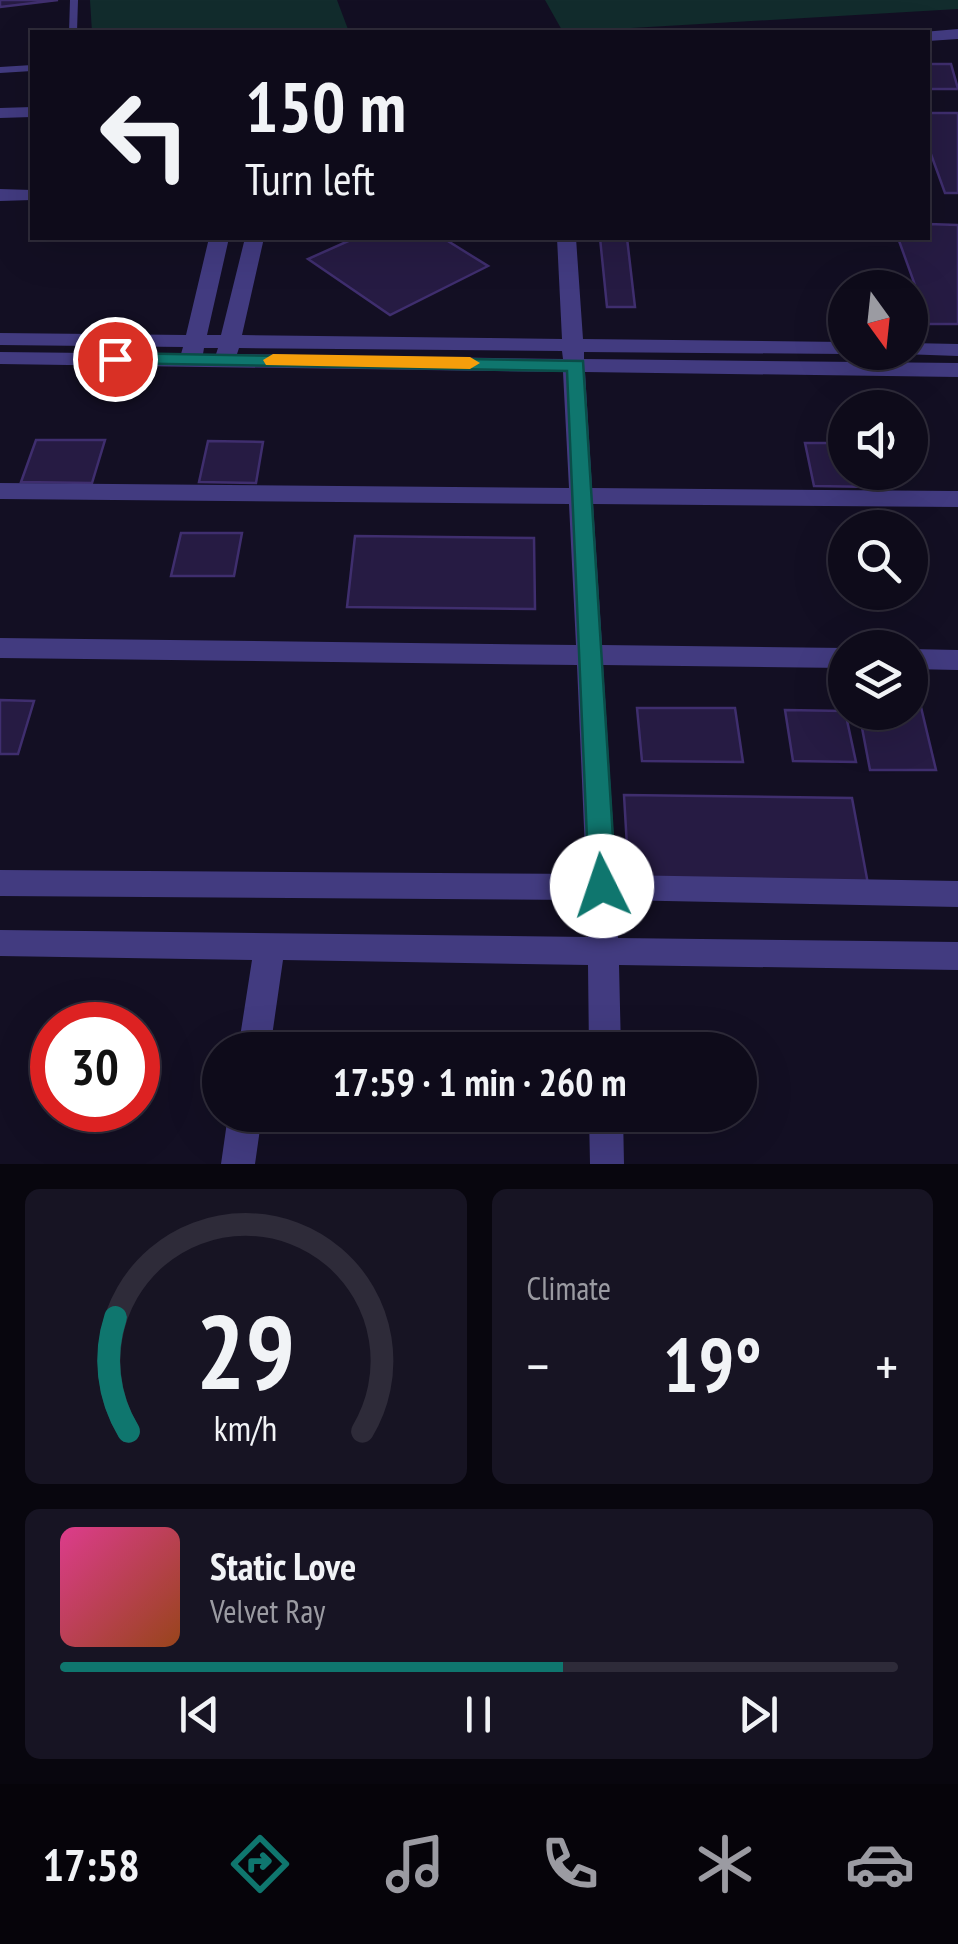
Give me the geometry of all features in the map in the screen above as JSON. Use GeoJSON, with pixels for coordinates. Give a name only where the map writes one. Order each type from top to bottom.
{"type":"FeatureCollection","features":[{"type":"Feature","properties":{"kind":"street"},"geometry":{"type":"LineString","coordinates":[[930,36],[958,34]]}},
{"type":"Feature","properties":{"kind":"street"},"geometry":{"type":"LineString","coordinates":[[0,112],[30,112]]}},
{"type":"Feature","properties":{"kind":"street"},"geometry":{"type":"LineString","coordinates":[[0,195],[30,194]]}},
{"type":"Feature","properties":{"kind":"street"},"geometry":{"type":"LineString","coordinates":[[194,349],[219,240]]}},
{"type":"Feature","properties":{"kind":"street"},"geometry":{"type":"LineString","coordinates":[[228,350],[255,240]]}},
{"type":"Feature","properties":{"kind":"street"},"geometry":{"type":"LineString","coordinates":[[568,240],[602,886],[604,1032]]}},
{"type":"Feature","properties":{"kind":"street"},"geometry":{"type":"LineString","coordinates":[[0,338],[194,349],[575,355],[958,370]]}},
{"type":"Feature","properties":{"kind":"street"},"geometry":{"type":"LineString","coordinates":[[575,355],[828,348]]}},
{"type":"Feature","properties":{"kind":"street"},"geometry":{"type":"LineString","coordinates":[[0,358],[194,349]]}},
{"type":"Feature","properties":{"kind":"street"},"geometry":{"type":"LineString","coordinates":[[928,349],[958,350]]}},
{"type":"Feature","properties":{"kind":"street"},"geometry":{"type":"LineString","coordinates":[[0,490],[958,499]]}},
{"type":"Feature","properties":{"kind":"street"},"geometry":{"type":"LineString","coordinates":[[0,648],[828,658]]}},
{"type":"Feature","properties":{"kind":"street"},"geometry":{"type":"LineString","coordinates":[[928,659],[958,660]]}},
{"type":"Feature","properties":{"kind":"street"},"geometry":{"type":"LineString","coordinates":[[0,883],[602,886],[958,894]]}},
{"type":"Feature","properties":{"kind":"street"},"geometry":{"type":"LineString","coordinates":[[0,942],[958,956]]}},
{"type":"Feature","properties":{"kind":"street"},"geometry":{"type":"LineString","coordinates":[[257,1032],[269,948]]}},
{"type":"Feature","properties":{"kind":"street"},"geometry":{"type":"LineString","coordinates":[[238,1164],[243,1132]]}},
{"type":"Feature","properties":{"kind":"street"},"geometry":{"type":"LineString","coordinates":[[606,1132],[607,1164]]}},
{"type":"Feature","properties":{"kind":"lane"},"geometry":{"type":"LineString","coordinates":[[73,30],[74,0]]}},
{"type":"Feature","properties":{"kind":"lane"},"geometry":{"type":"LineString","coordinates":[[0,70],[30,68]]}},
{"type":"Feature","properties":{"kind":"green space"},"geometry":{"type":"Polygon","coordinates":[[[90,0],[337,0],[348,30],[92,30],[90,0]]]}},
{"type":"Feature","properties":{"kind":"green space"},"geometry":{"type":"Polygon","coordinates":[[[545,0],[958,0],[958,9],[562,30],[545,0]]]}},
{"type":"Feature","properties":{"kind":"building"},"geometry":{"type":"Polygon","coordinates":[[[0,0],[58,0],[0,7],[0,0]]]}},
{"type":"Feature","properties":{"kind":"building"},"geometry":{"type":"Polygon","coordinates":[[[930,64],[951,64],[958,89],[930,89],[930,64]]]}},
{"type":"Feature","properties":{"kind":"building"},"geometry":{"type":"Polygon","coordinates":[[[930,113],[958,113],[958,193],[945,193],[930,152],[930,113]]]}},
{"type":"Feature","properties":{"kind":"building"},"geometry":{"type":"Polygon","coordinates":[[[930,224],[958,225],[958,324],[929,324],[928,270],[910,270],[899,240],[930,240],[930,224]]]}},
{"type":"Feature","properties":{"kind":"building"},"geometry":{"type":"Polygon","coordinates":[[[351,240],[446,240],[488,266],[390,315],[308,259],[351,240]]]}},
{"type":"Feature","properties":{"kind":"building"},"geometry":{"type":"Polygon","coordinates":[[[600,240],[627,240],[635,307],[607,307],[600,240]]]}},
{"type":"Feature","properties":{"kind":"building"},"geometry":{"type":"Polygon","coordinates":[[[36,440],[105,440],[92,483],[21,482],[36,440]]]}},
{"type":"Feature","properties":{"kind":"building"},"geometry":{"type":"Polygon","coordinates":[[[208,441],[263,442],[256,483],[199,482],[208,441]]]}},
{"type":"Feature","properties":{"kind":"building"},"geometry":{"type":"Polygon","coordinates":[[[805,443],[828,443],[828,486],[814,486],[805,443]]]}},
{"type":"Feature","properties":{"kind":"building"},"geometry":{"type":"Polygon","coordinates":[[[181,533],[242,533],[234,576],[171,576],[181,533]]]}},
{"type":"Feature","properties":{"kind":"building"},"geometry":{"type":"Polygon","coordinates":[[[355,536],[534,538],[535,609],[347,607],[355,536]]]}},
{"type":"Feature","properties":{"kind":"building"},"geometry":{"type":"Polygon","coordinates":[[[0,700],[34,701],[18,754],[0,754],[0,700]]]}},
{"type":"Feature","properties":{"kind":"building"},"geometry":{"type":"Polygon","coordinates":[[[637,708],[735,708],[743,762],[642,761],[637,708]]]}},
{"type":"Feature","properties":{"kind":"building"},"geometry":{"type":"Polygon","coordinates":[[[785,710],[828,711],[828,730],[849,730],[856,762],[793,761],[785,710]]]}},
{"type":"Feature","properties":{"kind":"building"},"geometry":{"type":"Polygon","coordinates":[[[862,730],[926,730],[936,770],[870,770],[862,730]]]}},
{"type":"Feature","properties":{"kind":"building"},"geometry":{"type":"Polygon","coordinates":[[[624,795],[852,798],[868,884],[629,881],[624,795]]]}},
{"type":"Feature","properties":{"kind":"slow traffic"},"geometry":{"type":"LineString","coordinates":[[273,360],[470,363]]}},
{"type":"Feature","properties":{"kind":"route"},"geometry":{"type":"LineString","coordinates":[[115,359],[576,365],[602,886]]}}]}
